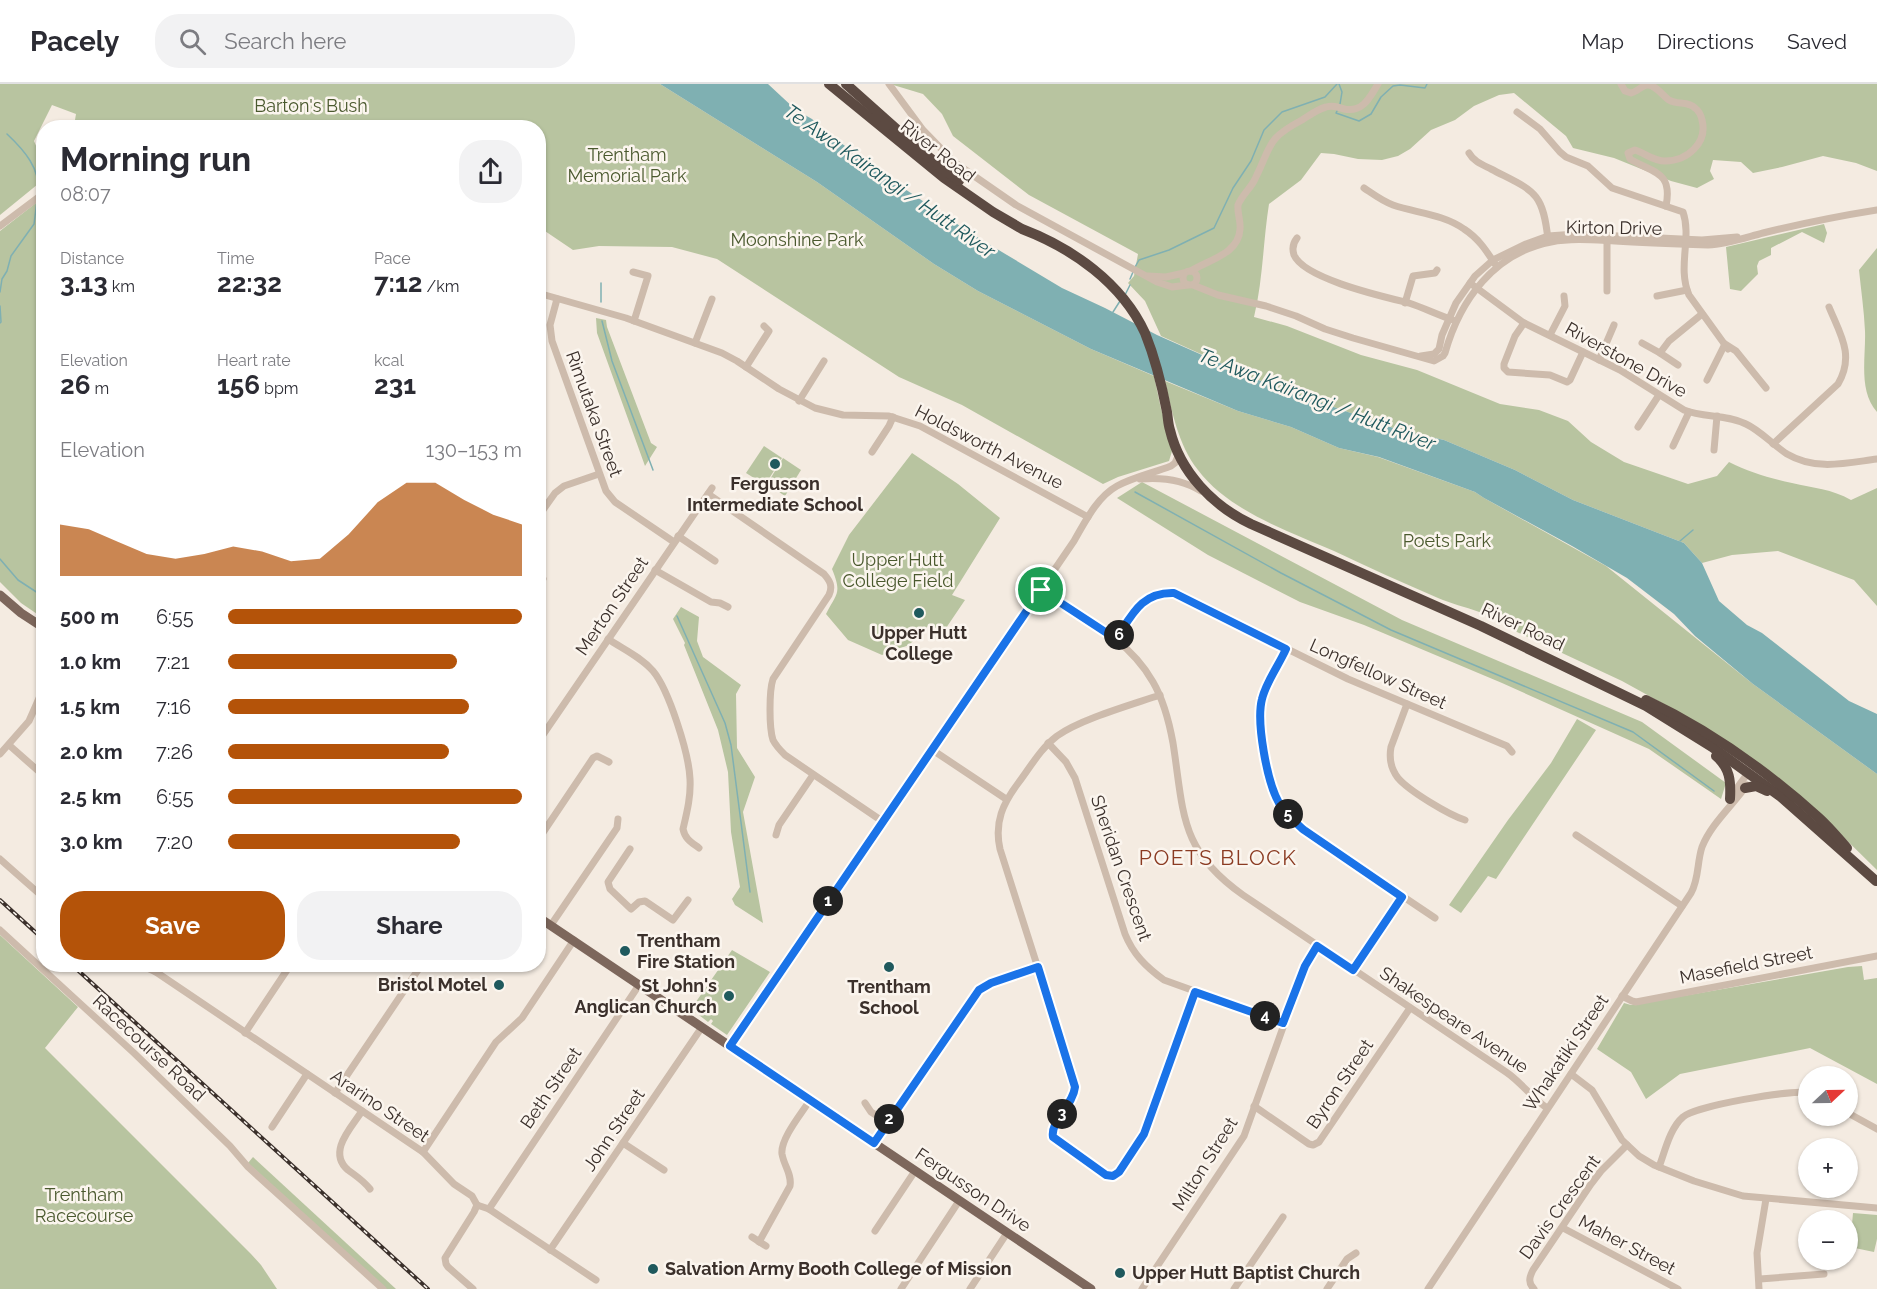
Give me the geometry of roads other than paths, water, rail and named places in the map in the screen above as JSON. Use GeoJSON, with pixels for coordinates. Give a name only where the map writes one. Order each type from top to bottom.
{"type":"FeatureCollection","features":[{"type":"Feature","properties":{"kind":"highway","name":"River Road"},"geometry":{"type":"LineString","coordinates":[[829,84],[960,190],[1003,218],[1032,233]]}},
{"type":"Feature","properties":{"kind":"highway"},"geometry":{"type":"LineString","coordinates":[[838,84],[887,127],[906,148]]}},
{"type":"Feature","properties":{"kind":"highway","name":"River Road"},"geometry":{"type":"LineString","coordinates":[[848,86],[950,174],[1032,233],[1097,271],[1113,286],[1131,308],[1144,332],[1167,411],[1181,447],[1194,470],[1212,491],[1239,510],[1338,557],[1511,633],[1644,702]]}},
{"type":"Feature","properties":{"kind":"highway","name":"River Road"},"geometry":{"type":"LineString","coordinates":[[1167,411],[1169,428],[1179,454],[1193,477],[1223,508],[1245,521],[1481,626],[1699,728],[1756,766],[1821,820],[1876,882]]}},
{"type":"Feature","properties":{"kind":"highway"},"geometry":{"type":"LineString","coordinates":[[1644,702],[1744,764],[1750,774],[1755,773],[1761,776],[1834,834]]}},
{"type":"Feature","properties":{"kind":"highway"},"geometry":{"type":"LineString","coordinates":[[1644,702],[1720,759],[1729,776],[1730,799]]}},
{"type":"Feature","properties":{"kind":"highway","name":"River Road"},"geometry":{"type":"LineString","coordinates":[[1750,774],[1781,797],[1876,882]]}},
{"type":"Feature","properties":{"kind":"highway"},"geometry":{"type":"LineString","coordinates":[[1745,788],[1756,786],[1762,788],[1813,825]]}},
{"type":"Feature","properties":{"kind":"main road"},"geometry":{"type":"LineString","coordinates":[[0,595],[36,623]]}},
{"type":"Feature","properties":{"kind":"main road","name":"Fergusson Drive"},"geometry":{"type":"LineString","coordinates":[[546,922],[1090,1289]]}},
{"type":"Feature","properties":{"kind":"street","name":"Kirton Drive"},"geometry":{"type":"LineString","coordinates":[[889,84],[923,130],[954,162],[1017,205],[1128,267],[1167,286],[1190,285],[1230,298],[1266,306],[1353,338],[1434,361],[1443,356],[1452,320],[1473,285],[1495,263],[1548,239],[1576,234],[1726,244],[1760,234],[1877,210]]}},
{"type":"Feature","properties":{"kind":"street"},"geometry":{"type":"LineString","coordinates":[[1143,274],[1166,277],[1187,272],[1226,252],[1237,242],[1240,231],[1238,205],[1255,180],[1275,137],[1290,126],[1324,108],[1338,107],[1353,110],[1363,106],[1369,100],[1377,84]]}},
{"type":"Feature","properties":{"kind":"street"},"geometry":{"type":"LineString","coordinates":[[1621,84],[1625,91],[1631,93],[1647,85],[1653,86],[1670,100],[1691,105],[1699,111],[1701,116],[1702,138],[1693,150],[1682,156],[1666,161],[1651,158],[1635,150],[1628,153],[1630,159],[1664,178],[1669,189],[1666,206]]}},
{"type":"Feature","properties":{"kind":"street"},"geometry":{"type":"LineString","coordinates":[[1517,112],[1540,129],[1566,157],[1588,166],[1612,188],[1681,211],[1684,214],[1684,277],[1687,290],[1727,346],[1736,351],[1766,388]]}},
{"type":"Feature","properties":{"kind":"street"},"geometry":{"type":"LineString","coordinates":[[1469,153],[1477,162],[1520,184],[1534,194],[1546,216],[1548,239]]}},
{"type":"Feature","properties":{"kind":"street"},"geometry":{"type":"LineString","coordinates":[[1364,188],[1393,205],[1452,221],[1479,241],[1495,263]]}},
{"type":"Feature","properties":{"kind":"street"},"geometry":{"type":"LineString","coordinates":[[0,226],[36,199]]}},
{"type":"Feature","properties":{"kind":"street"},"geometry":{"type":"LineString","coordinates":[[1297,238],[1294,242],[1294,256],[1308,269],[1367,294],[1405,303],[1452,320]]}},
{"type":"Feature","properties":{"kind":"street","name":"Kirton Drive"},"geometry":{"type":"LineString","coordinates":[[1548,239],[1684,242]]}},
{"type":"Feature","properties":{"kind":"street"},"geometry":{"type":"LineString","coordinates":[[1607,241],[1607,291]]}},
{"type":"Feature","properties":{"kind":"street"},"geometry":{"type":"LineString","coordinates":[[1187,272],[1182,280],[1190,285],[1209,262]]}},
{"type":"Feature","properties":{"kind":"street"},"geometry":{"type":"LineString","coordinates":[[1405,303],[1413,276],[1432,275],[1437,270]]}},
{"type":"Feature","properties":{"kind":"street"},"geometry":{"type":"LineString","coordinates":[[1187,272],[1195,272],[1210,292]]}},
{"type":"Feature","properties":{"kind":"street"},"geometry":{"type":"LineString","coordinates":[[633,273],[648,276],[634,321]]}},
{"type":"Feature","properties":{"kind":"street","name":"Riverstone Drive"},"geometry":{"type":"LineString","coordinates":[[1473,285],[1524,323],[1620,370],[1689,412],[1747,424],[1798,459],[1817,465],[1839,465],[1877,459]]}},
{"type":"Feature","properties":{"kind":"street"},"geometry":{"type":"LineString","coordinates":[[1657,296],[1687,290]]}},
{"type":"Feature","properties":{"kind":"street","name":"Holdsworth Avenue"},"geometry":{"type":"LineString","coordinates":[[546,296],[634,321],[722,353],[799,401],[822,410],[836,414],[893,417],[920,426],[1088,517]]}},
{"type":"Feature","properties":{"kind":"street"},"geometry":{"type":"LineString","coordinates":[[1550,335],[1565,306],[1564,296]]}},
{"type":"Feature","properties":{"kind":"street"},"geometry":{"type":"LineString","coordinates":[[695,343],[712,298]]}},
{"type":"Feature","properties":{"kind":"street","name":"Rimutaka Street"},"geometry":{"type":"LineString","coordinates":[[557,299],[550,325],[551,337],[606,490],[615,502],[716,561]]}},
{"type":"Feature","properties":{"kind":"street"},"geometry":{"type":"LineString","coordinates":[[1773,444],[1838,384],[1843,376],[1847,356],[1828,307]]}},
{"type":"Feature","properties":{"kind":"street"},"geometry":{"type":"LineString","coordinates":[[1660,353],[1669,341],[1702,314]]}},
{"type":"Feature","properties":{"kind":"street"},"geometry":{"type":"LineString","coordinates":[[1524,323],[1515,336],[1504,364],[1508,372],[1550,375],[1567,382],[1583,352]]}},
{"type":"Feature","properties":{"kind":"street"},"geometry":{"type":"LineString","coordinates":[[1599,360],[1614,325]]}},
{"type":"Feature","properties":{"kind":"street"},"geometry":{"type":"LineString","coordinates":[[746,367],[769,331],[764,326]]}},
{"type":"Feature","properties":{"kind":"street"},"geometry":{"type":"LineString","coordinates":[[1642,343],[1678,365]]}},
{"type":"Feature","properties":{"kind":"street"},"geometry":{"type":"LineString","coordinates":[[1707,380],[1727,346]]}},
{"type":"Feature","properties":{"kind":"street"},"geometry":{"type":"LineString","coordinates":[[799,401],[824,361]]}},
{"type":"Feature","properties":{"kind":"street"},"geometry":{"type":"LineString","coordinates":[[1638,427],[1659,395]]}},
{"type":"Feature","properties":{"kind":"street"},"geometry":{"type":"LineString","coordinates":[[1673,446],[1689,412]]}},
{"type":"Feature","properties":{"kind":"street"},"geometry":{"type":"LineString","coordinates":[[1714,450],[1717,416]]}},
{"type":"Feature","properties":{"kind":"street"},"geometry":{"type":"LineString","coordinates":[[872,452],[893,417]]}},
{"type":"Feature","properties":{"kind":"street"},"geometry":{"type":"LineString","coordinates":[[730,1046],[1041,590],[1088,517],[1108,492],[1131,479],[1171,466],[1179,454]]}},
{"type":"Feature","properties":{"kind":"street"},"geometry":{"type":"LineString","coordinates":[[546,506],[555,493],[564,486],[599,474]]}},
{"type":"Feature","properties":{"kind":"street"},"geometry":{"type":"LineString","coordinates":[[1131,479],[1176,480],[1209,496]]}},
{"type":"Feature","properties":{"kind":"street","name":"Merton Street"},"geometry":{"type":"LineString","coordinates":[[546,730],[710,491],[824,574],[832,586],[829,596],[773,679],[770,693],[774,742],[785,755],[813,775]]}},
{"type":"Feature","properties":{"kind":"street"},"geometry":{"type":"LineString","coordinates":[[655,570],[711,603],[720,603],[728,607]]}},
{"type":"Feature","properties":{"kind":"street","name":"Shakespeare Avenue"},"geometry":{"type":"LineString","coordinates":[[1041,590],[1116,639],[1144,668],[1160,695],[1168,718],[1182,808],[1189,832],[1199,852],[1212,870],[1225,882],[1317,946],[1519,1081],[1547,1108]]}},
{"type":"Feature","properties":{"kind":"street","name":"Longfellow Street"},"geometry":{"type":"LineString","coordinates":[[1116,639],[1143,601],[1158,594],[1174,593],[1348,679],[1507,746],[1512,752]]}},
{"type":"Feature","properties":{"kind":"street"},"geometry":{"type":"LineString","coordinates":[[608,639],[651,669],[661,681],[667,694],[689,767],[690,790],[684,834],[699,848]]}},
{"type":"Feature","properties":{"kind":"street"},"geometry":{"type":"LineString","coordinates":[[1286,649],[1262,698],[1259,722],[1269,776],[1276,796],[1287,813],[1304,830],[1435,918]]}},
{"type":"Feature","properties":{"kind":"street"},"geometry":{"type":"LineString","coordinates":[[1160,695],[1088,721],[1048,743],[1006,799],[997,826],[998,842],[1075,1087],[1072,1100],[1052,1131],[1053,1137],[1109,1176],[1115,1176],[1119,1172],[1144,1134],[1195,992]]}},
{"type":"Feature","properties":{"kind":"street"},"geometry":{"type":"LineString","coordinates":[[1407,704],[1391,747],[1393,770],[1404,784],[1439,808],[1465,820]]}},
{"type":"Feature","properties":{"kind":"street"},"geometry":{"type":"LineString","coordinates":[[0,754],[29,721],[36,705]]}},
{"type":"Feature","properties":{"kind":"street","name":"Sheridan Crescent"},"geometry":{"type":"LineString","coordinates":[[1048,743],[1065,762],[1075,778],[1129,945],[1149,969],[1164,980],[1283,1023]]}},
{"type":"Feature","properties":{"kind":"street"},"geometry":{"type":"LineString","coordinates":[[9,745],[36,769]]}},
{"type":"Feature","properties":{"kind":"street"},"geometry":{"type":"LineString","coordinates":[[932,750],[1006,799]]}},
{"type":"Feature","properties":{"kind":"street"},"geometry":{"type":"LineString","coordinates":[[546,828],[593,758],[602,757],[609,762]]}},
{"type":"Feature","properties":{"kind":"street","name":"Whakatiki Street"},"geometry":{"type":"LineString","coordinates":[[1714,827],[1750,781],[1750,774]]}},
{"type":"Feature","properties":{"kind":"street","name":"Whakatiki Street"},"geometry":{"type":"LineString","coordinates":[[1428,1289],[1682,906],[1695,885],[1701,849],[1730,799],[1745,777],[1750,774]]}},
{"type":"Feature","properties":{"kind":"street"},"geometry":{"type":"LineString","coordinates":[[776,835],[779,825],[813,775],[882,821]]}},
{"type":"Feature","properties":{"kind":"street"},"geometry":{"type":"LineString","coordinates":[[551,925],[617,828],[618,819]]}},
{"type":"Feature","properties":{"kind":"street"},"geometry":{"type":"LineString","coordinates":[[1576,835],[1682,906]]}},
{"type":"Feature","properties":{"kind":"street"},"geometry":{"type":"LineString","coordinates":[[630,849],[608,882],[609,889],[631,909],[639,902],[645,902],[673,920],[687,900]]}},
{"type":"Feature","properties":{"kind":"street"},"geometry":{"type":"LineString","coordinates":[[0,859],[36,891]]}},
{"type":"Feature","properties":{"kind":"street"},"geometry":{"type":"LineString","coordinates":[[1353,970],[1402,897]]}},
{"type":"Feature","properties":{"kind":"street","name":"Racecourse Road"},"geometry":{"type":"LineString","coordinates":[[0,930],[36,963]]}},
{"type":"Feature","properties":{"kind":"street"},"geometry":{"type":"LineString","coordinates":[[423,1152],[496,1042],[522,1018],[574,940]]}},
{"type":"Feature","properties":{"kind":"street","name":"Milton Street"},"geometry":{"type":"LineString","coordinates":[[1142,1289],[1244,1136],[1283,1023],[1305,966],[1317,946]]}},
{"type":"Feature","properties":{"kind":"street","name":"Masefield Street"},"geometry":{"type":"LineString","coordinates":[[1622,996],[1636,1002],[1877,956]]}},
{"type":"Feature","properties":{"kind":"street"},"geometry":{"type":"LineString","coordinates":[[874,1143],[979,990],[991,983],[1038,967]]}},
{"type":"Feature","properties":{"kind":"street","name":"Racecourse Road"},"geometry":{"type":"LineString","coordinates":[[46,972],[134,1053],[230,1146],[248,1167],[383,1289]]}},
{"type":"Feature","properties":{"kind":"street","name":"Ararino Street"},"geometry":{"type":"LineString","coordinates":[[156,972],[423,1152],[454,1184],[472,1196],[477,1205],[489,1209],[596,1280]]}},
{"type":"Feature","properties":{"kind":"street"},"geometry":{"type":"LineString","coordinates":[[245,1033],[286,972]]}},
{"type":"Feature","properties":{"kind":"street"},"geometry":{"type":"LineString","coordinates":[[335,1094],[417,972]]}},
{"type":"Feature","properties":{"kind":"street","name":"Beth Street"},"geometry":{"type":"LineString","coordinates":[[489,1209],[639,985]]}},
{"type":"Feature","properties":{"kind":"street","name":"Byron Street"},"geometry":{"type":"LineString","coordinates":[[1254,1106],[1309,1144],[1319,1142],[1410,1008]]}},
{"type":"Feature","properties":{"kind":"street","name":"John Street"},"geometry":{"type":"LineString","coordinates":[[550,1250],[702,1027]]}},
{"type":"Feature","properties":{"kind":"street"},"geometry":{"type":"LineString","coordinates":[[272,1127],[307,1074]]}},
{"type":"Feature","properties":{"kind":"street"},"geometry":{"type":"LineString","coordinates":[[1571,1074],[1593,1090],[1617,1133],[1627,1145],[1659,1167],[1732,1194],[1877,1208]]}},
{"type":"Feature","properties":{"kind":"street"},"geometry":{"type":"LineString","coordinates":[[1659,1167],[1675,1126],[1688,1113],[1703,1108],[1798,1091]]}},
{"type":"Feature","properties":{"kind":"street"},"geometry":{"type":"LineString","coordinates":[[759,1242],[790,1186],[791,1179],[783,1158],[782,1145],[810,1100]]}},
{"type":"Feature","properties":{"kind":"street"},"geometry":{"type":"LineString","coordinates":[[865,1103],[871,1112],[887,1122]]}},
{"type":"Feature","properties":{"kind":"street"},"geometry":{"type":"LineString","coordinates":[[362,1111],[343,1140],[339,1154],[347,1169],[363,1180],[370,1189]]}},
{"type":"Feature","properties":{"kind":"street"},"geometry":{"type":"LineString","coordinates":[[1858,1119],[1877,1129]]}},
{"type":"Feature","properties":{"kind":"street"},"geometry":{"type":"LineString","coordinates":[[623,1143],[664,1170]]}},
{"type":"Feature","properties":{"kind":"street","name":"Davis Crescent"},"geometry":{"type":"LineString","coordinates":[[1534,1289],[1530,1276],[1601,1171],[1627,1145]]}},
{"type":"Feature","properties":{"kind":"street"},"geometry":{"type":"LineString","coordinates":[[875,1231],[915,1171]]}},
{"type":"Feature","properties":{"kind":"street"},"geometry":{"type":"LineString","coordinates":[[1759,1289],[1757,1253],[1766,1199]]}},
{"type":"Feature","properties":{"kind":"street"},"geometry":{"type":"LineString","coordinates":[[901,1289],[959,1201]]}},
{"type":"Feature","properties":{"kind":"street"},"geometry":{"type":"LineString","coordinates":[[473,1289],[448,1267],[445,1258],[477,1205]]}},
{"type":"Feature","properties":{"kind":"street"},"geometry":{"type":"LineString","coordinates":[[1234,1289],[1283,1217]]}},
{"type":"Feature","properties":{"kind":"street","name":"Maher Street"},"geometry":{"type":"LineString","coordinates":[[1563,1228],[1678,1289]]}},
{"type":"Feature","properties":{"kind":"street"},"geometry":{"type":"LineString","coordinates":[[970,1289],[1007,1233]]}},
{"type":"Feature","properties":{"kind":"street"},"geometry":{"type":"LineString","coordinates":[[1327,1289],[1347,1259],[1356,1253]]}},
{"type":"Feature","properties":{"kind":"street"},"geometry":{"type":"LineString","coordinates":[[1760,1279],[1824,1274]]}},
{"type":"Feature","properties":{"kind":"water","name":"Te Awa Kairangi / Hutt River"},"geometry":{"type":"Polygon","coordinates":[[[660,84],[768,84],[796,110],[812,119],[884,175],[972,234],[1062,288],[1157,335],[1263,382],[1396,429],[1444,440],[1515,470],[1573,500],[1684,543],[1702,563],[1719,601],[1747,625],[1762,633],[1849,701],[1877,714],[1877,774],[1753,684],[1695,636],[1674,614],[1627,578],[1572,546],[1475,492],[1379,457],[1339,448],[1291,427],[1238,411],[1091,349],[978,291],[934,264],[817,182],[660,84]]]}},
{"type":"Feature","properties":{"kind":"waterway"},"geometry":{"type":"LineString","coordinates":[[1135,267],[1139,260],[1169,250],[1214,228],[1233,188],[1251,161],[1264,130],[1282,112],[1325,97],[1337,84]]}},
{"type":"Feature","properties":{"kind":"waterway"},"geometry":{"type":"LineString","coordinates":[[1339,84],[1342,92],[1340,104]]}},
{"type":"Feature","properties":{"kind":"waterway"},"geometry":{"type":"LineString","coordinates":[[1337,111],[1336,113],[1359,121],[1371,114],[1381,97],[1393,86],[1425,88],[1427,84]]}},
{"type":"Feature","properties":{"kind":"waterway"},"geometry":{"type":"LineString","coordinates":[[7,134],[25,153],[36,173]]}},
{"type":"Feature","properties":{"kind":"waterway"},"geometry":{"type":"LineString","coordinates":[[0,292],[2,279],[11,256],[34,224],[36,209]]}},
{"type":"Feature","properties":{"kind":"waterway"},"geometry":{"type":"LineString","coordinates":[[1130,279],[1133,272]]}},
{"type":"Feature","properties":{"kind":"waterway"},"geometry":{"type":"LineString","coordinates":[[601,283],[601,302]]}},
{"type":"Feature","properties":{"kind":"waterway"},"geometry":{"type":"LineString","coordinates":[[1125,295],[1130,285]]}},
{"type":"Feature","properties":{"kind":"waterway"},"geometry":{"type":"LineString","coordinates":[[1113,312],[1120,301]]}},
{"type":"Feature","properties":{"kind":"waterway"},"geometry":{"type":"LineString","coordinates":[[0,306],[0,323]]}},
{"type":"Feature","properties":{"kind":"waterway"},"geometry":{"type":"LineString","coordinates":[[602,321],[612,361],[653,470]]}},
{"type":"Feature","properties":{"kind":"waterway"},"geometry":{"type":"LineString","coordinates":[[1135,492],[1281,573],[1391,630],[1633,732],[1714,791]]}},
{"type":"Feature","properties":{"kind":"waterway"},"geometry":{"type":"LineString","coordinates":[[1680,541],[1693,530]]}},
{"type":"Feature","properties":{"kind":"waterway"},"geometry":{"type":"LineString","coordinates":[[0,559],[18,580],[36,592]]}},
{"type":"Feature","properties":{"kind":"waterway"},"geometry":{"type":"LineString","coordinates":[[677,616],[725,723],[731,745],[750,892]]}},
{"type":"Feature","properties":{"kind":"railway"},"geometry":{"type":"LineString","coordinates":[[0,900],[36,933]]}},
{"type":"Feature","properties":{"kind":"railway"},"geometry":{"type":"LineString","coordinates":[[80,972],[428,1289]]}},
{"type":"Feature","properties":{"kind":"place","name":"Fergusson Intermediate School"},"geometry":{"type":"Point","coordinates":[775,464]}},
{"type":"Feature","properties":{"kind":"place","name":"Upper Hutt College"},"geometry":{"type":"Point","coordinates":[919,613]}},
{"type":"Feature","properties":{"kind":"place","name":"Trentham Fire Station"},"geometry":{"type":"Point","coordinates":[625,951]}},
{"type":"Feature","properties":{"kind":"place","name":"Trentham School"},"geometry":{"type":"Point","coordinates":[889,967]}},
{"type":"Feature","properties":{"kind":"place","name":"Bristol Motel"},"geometry":{"type":"Point","coordinates":[499,985]}},
{"type":"Feature","properties":{"kind":"place","name":"St John's Anglican Church"},"geometry":{"type":"Point","coordinates":[729,996]}},
{"type":"Feature","properties":{"kind":"place","name":"Salvation Army Booth College of Mission"},"geometry":{"type":"Point","coordinates":[653,1269]}},
{"type":"Feature","properties":{"kind":"place","name":"Upper Hutt Baptist Church"},"geometry":{"type":"Point","coordinates":[1120,1273]}},
{"type":"Feature","properties":{"kind":"district","name":"POETS BLOCK"},"geometry":{"type":"Point","coordinates":[1218,858]}},
{"type":"Feature","properties":{"kind":"park label","name":"Barton's Bush"},"geometry":{"type":"Point","coordinates":[311,106]}},
{"type":"Feature","properties":{"kind":"park label","name":"Trentham Memorial Park"},"geometry":{"type":"Point","coordinates":[627,166]}},
{"type":"Feature","properties":{"kind":"park label","name":"Moonshine Park"},"geometry":{"type":"Point","coordinates":[797,240]}},
{"type":"Feature","properties":{"kind":"park label","name":"Poets Park"},"geometry":{"type":"Point","coordinates":[1447,541]}},
{"type":"Feature","properties":{"kind":"park label","name":"Upper Hutt College Field"},"geometry":{"type":"Point","coordinates":[898,570]}},
{"type":"Feature","properties":{"kind":"park label","name":"Trentham Racecourse"},"geometry":{"type":"Point","coordinates":[84,1205]}}]}
